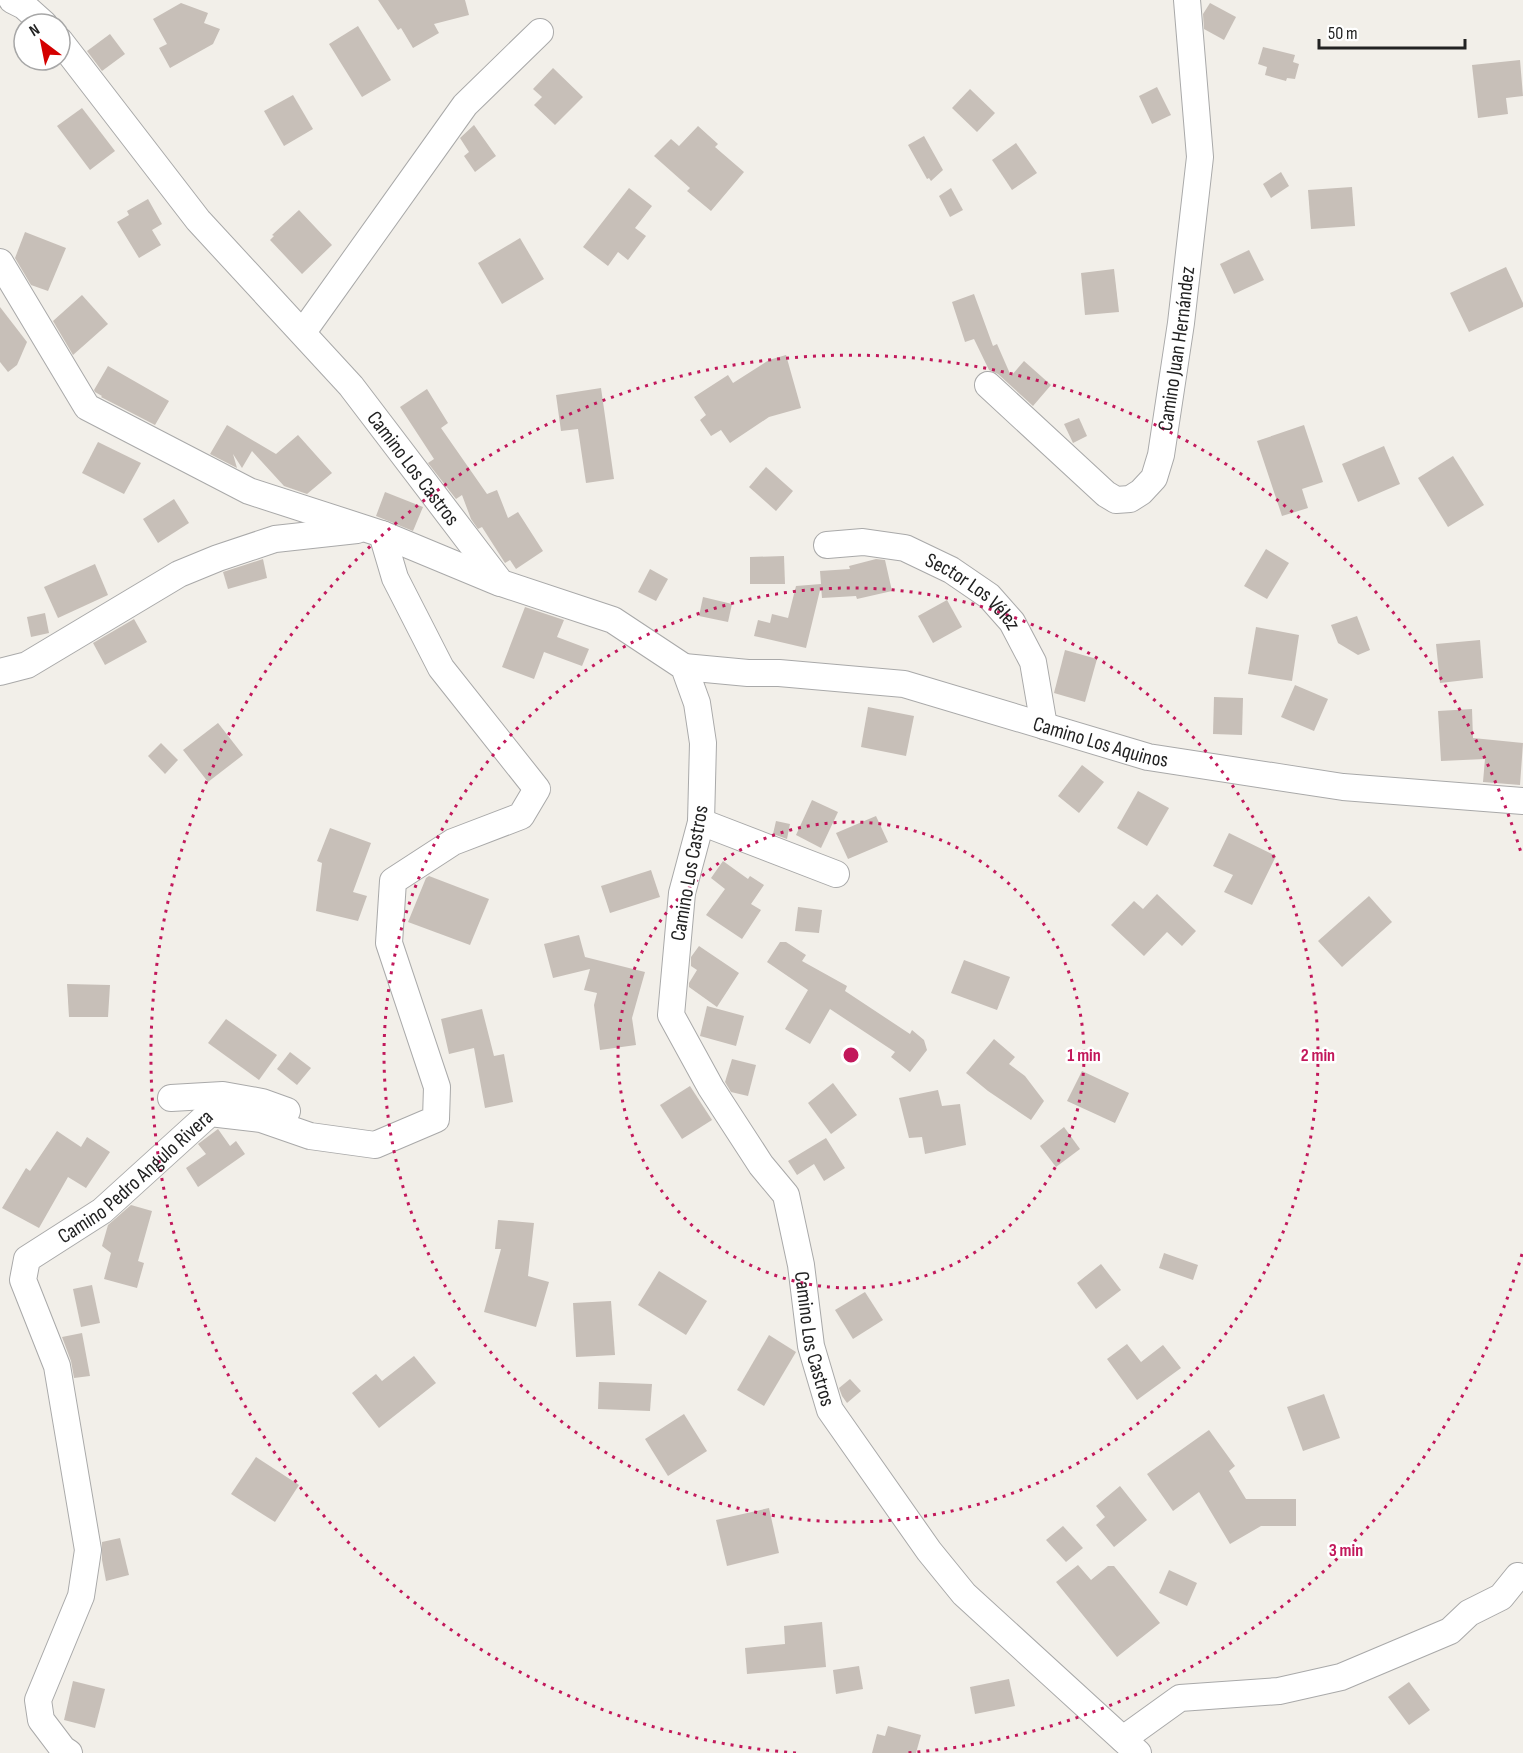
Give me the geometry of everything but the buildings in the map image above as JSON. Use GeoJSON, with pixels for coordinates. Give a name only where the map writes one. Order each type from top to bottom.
{"type":"FeatureCollection","features":[{"type":"Feature","properties":{"kind":"street"},"geometry":{"type":"LineString","coordinates":[[12,0],[31,12]]}},
{"type":"Feature","properties":{"kind":"street","name":"Camino Juan Hernández"},"geometry":{"type":"LineString","coordinates":[[988,385],[1106,494],[1116,500],[1130,499],[1141,492],[1154,478],[1161,455],[1181,323],[1200,156],[1187,0]]}},
{"type":"Feature","properties":{"kind":"street"},"geometry":{"type":"LineString","coordinates":[[303,332],[465,105],[540,32]]}},
{"type":"Feature","properties":{"kind":"street","name":"Camino Los Castros"},"geometry":{"type":"LineString","coordinates":[[72,57],[198,220],[351,386],[501,583]]}},
{"type":"Feature","properties":{"kind":"street"},"geometry":{"type":"LineString","coordinates":[[0,262],[87,407],[249,491],[376,532],[501,583],[613,620],[684,667]]}},
{"type":"Feature","properties":{"kind":"street"},"geometry":{"type":"LineString","coordinates":[[0,672],[27,665],[178,574],[218,558],[275,539],[376,532]]}},
{"type":"Feature","properties":{"kind":"street","name":"Camino Pedro Angulo Rivera"},"geometry":{"type":"LineString","coordinates":[[69,1753],[63,1749],[41,1720],[38,1700],[81,1596],[88,1550],[57,1366],[23,1280],[27,1259],[102,1211],[210,1113],[261,1119],[310,1136],[375,1145],[436,1119],[437,1087],[389,943],[393,881],[453,842],[522,816],[537,789],[441,668],[395,578],[376,532]]}},
{"type":"Feature","properties":{"kind":"street","name":"Sector Los Vélez"},"geometry":{"type":"LineString","coordinates":[[827,545],[863,542],[905,548],[951,570],[989,596],[1011,622],[1033,662],[1044,726]]}},
{"type":"Feature","properties":{"kind":"street","name":"Camino Los Castros"},"geometry":{"type":"LineString","coordinates":[[684,667],[697,703],[703,743],[702,822],[682,893],[670,1014],[711,1088],[761,1165],[786,1195],[801,1265],[812,1346],[830,1410],[929,1551],[964,1594],[1131,1746]]}},
{"type":"Feature","properties":{"kind":"street","name":"Camino Los Aquinos"},"geometry":{"type":"LineString","coordinates":[[684,667],[904,684],[1148,757],[1343,787],[1523,801]]}},
{"type":"Feature","properties":{"kind":"street"},"geometry":{"type":"LineString","coordinates":[[702,822],[836,874]]}},
{"type":"Feature","properties":{"kind":"street"},"geometry":{"type":"LineString","coordinates":[[171,1098],[223,1095],[262,1102],[304,1117],[350,1142]]}},
{"type":"Feature","properties":{"kind":"street"},"geometry":{"type":"LineString","coordinates":[[1131,1746],[1180,1698],[1280,1691],[1341,1677],[1450,1631],[1469,1613],[1501,1597],[1518,1576]]}}]}
